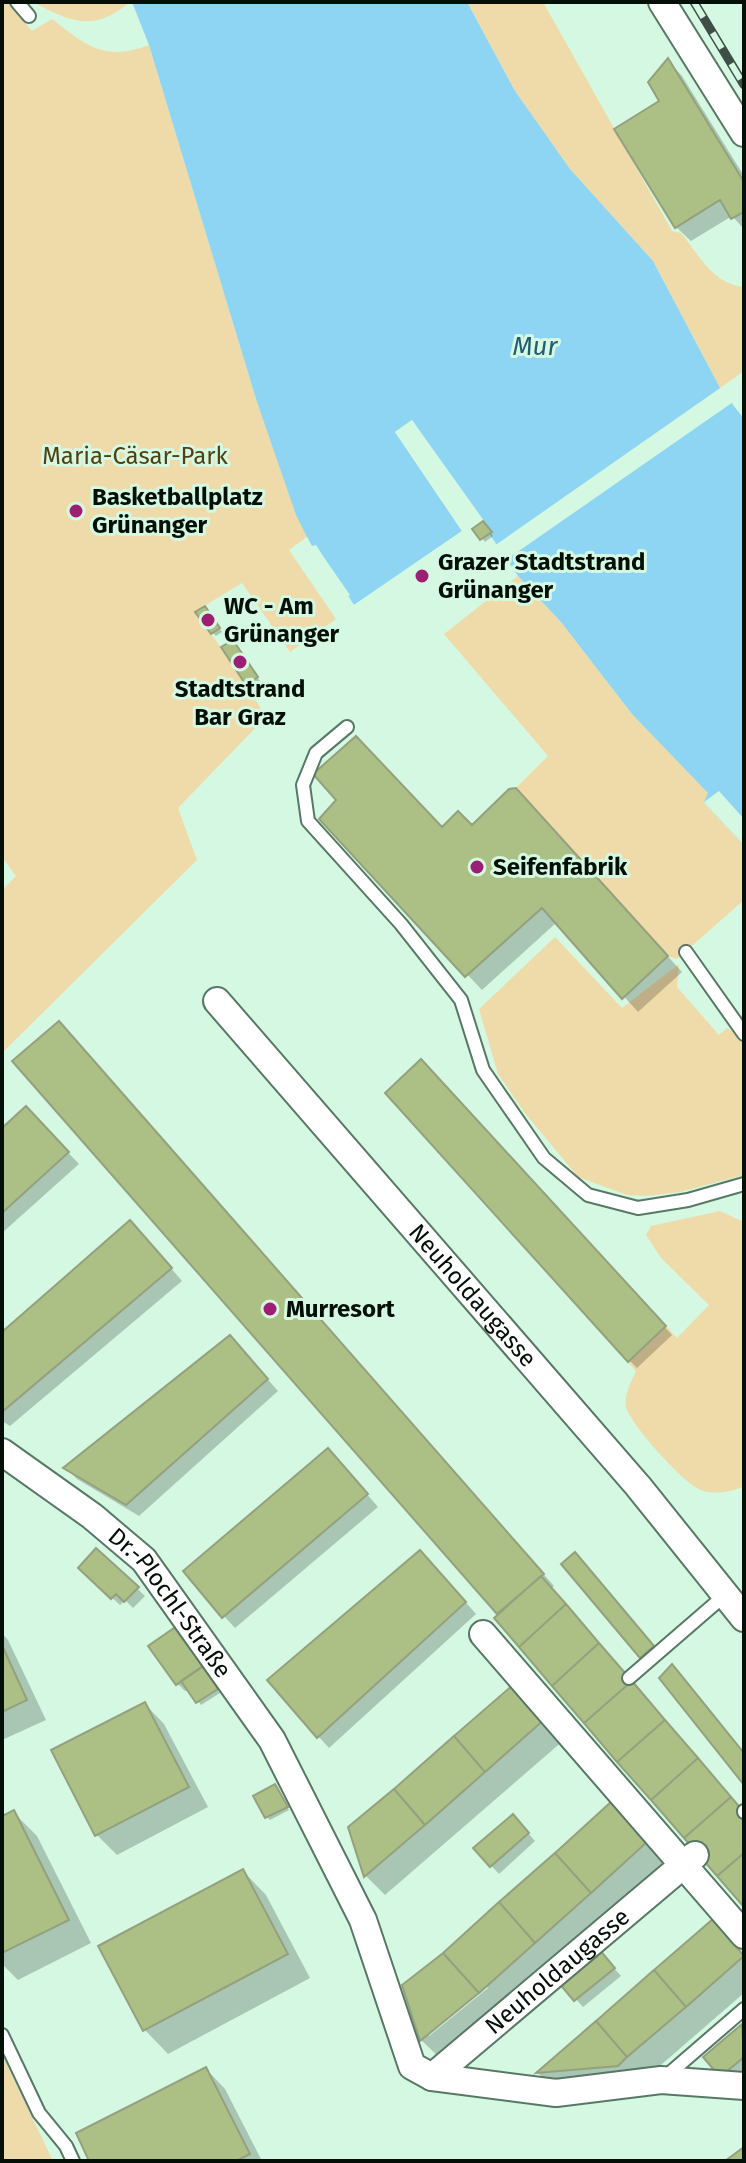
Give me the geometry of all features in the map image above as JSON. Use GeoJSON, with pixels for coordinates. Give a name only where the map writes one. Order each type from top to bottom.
{"type":"FeatureCollection","features":[{"type":"Feature","properties":{"kind":"street"},"geometry":{"type":"LineString","coordinates":[[662,2],[744,133]]}},
{"type":"Feature","properties":{"kind":"street","name":"Neuholdaugasse"},"geometry":{"type":"LineString","coordinates":[[217,1001],[638,1486],[744,1618]]}},
{"type":"Feature","properties":{"kind":"street","name":"Dr.-Plochl-Straße"},"geometry":{"type":"LineString","coordinates":[[2,1452],[92,1516],[144,1560],[272,1740],[299,1788],[363,1920],[412,2066],[432,2077]]}},
{"type":"Feature","properties":{"kind":"street"},"geometry":{"type":"LineString","coordinates":[[483,1634],[691,1859],[744,1935]]}},
{"type":"Feature","properties":{"kind":"street","name":"Neuholdaugasse"},"geometry":{"type":"LineString","coordinates":[[432,2077],[691,1859]]}},
{"type":"Feature","properties":{"kind":"street"},"geometry":{"type":"LineString","coordinates":[[432,2077],[556,2093],[661,2080],[744,2086]]}},
{"type":"Feature","properties":{"kind":"lane"},"geometry":{"type":"LineString","coordinates":[[17,2],[29,16]]}},
{"type":"Feature","properties":{"kind":"lane"},"geometry":{"type":"LineString","coordinates":[[347,727],[316,753],[303,785],[308,821],[401,924],[461,1000],[483,1070],[544,1158],[588,1195],[638,1208],[688,1200],[744,1184]]}},
{"type":"Feature","properties":{"kind":"lane"},"geometry":{"type":"LineString","coordinates":[[686,952],[744,1034]]}},
{"type":"Feature","properties":{"kind":"lane"},"geometry":{"type":"LineString","coordinates":[[629,1678],[725,1595]]}},
{"type":"Feature","properties":{"kind":"lane"},"geometry":{"type":"LineString","coordinates":[[661,2080],[744,2009]]}},
{"type":"Feature","properties":{"kind":"lane"},"geometry":{"type":"LineString","coordinates":[[2,2035],[39,2113],[66,2146],[73,2161]]}},
{"type":"Feature","properties":{"kind":"green space","name":"Maria-Cäsar-Park"},"geometry":{"type":"Polygon","coordinates":[[[2,2],[7,2],[32,31],[52,19],[86,44],[108,51],[120,52],[149,45],[256,399],[307,537],[289,550],[336,619],[290,652],[242,583],[196,611],[262,710],[264,719],[178,808],[197,860],[2,1053],[2,890],[16,876],[2,857],[2,2]]]}},
{"type":"Feature","properties":{"kind":"green space"},"geometry":{"type":"Polygon","coordinates":[[[33,2],[130,2],[105,18],[82,21],[59,15],[33,2]]]}},
{"type":"Feature","properties":{"kind":"green space"},"geometry":{"type":"Polygon","coordinates":[[[467,2],[543,2],[672,231],[681,233],[715,274],[733,285],[744,287],[744,371],[720,388],[653,261],[570,169],[515,91],[467,2]]]}},
{"type":"Feature","properties":{"kind":"green space"},"geometry":{"type":"Polygon","coordinates":[[[518,576],[561,622],[632,714],[709,793],[704,803],[744,845],[744,900],[677,959],[668,956],[516,788],[548,756],[444,634],[518,576]]]}},
{"type":"Feature","properties":{"kind":"green space"},"geometry":{"type":"Polygon","coordinates":[[[555,937],[622,1008],[679,964],[677,987],[719,1035],[727,1028],[737,1034],[744,1047],[744,1175],[680,1192],[627,1195],[578,1177],[524,1112],[498,1074],[479,1009],[555,937]]]}},
{"type":"Feature","properties":{"kind":"green space"},"geometry":{"type":"Polygon","coordinates":[[[720,1211],[744,1222],[744,1486],[718,1493],[701,1490],[671,1466],[637,1427],[626,1402],[636,1371],[628,1362],[666,1326],[677,1338],[709,1305],[661,1258],[646,1235],[651,1226],[720,1211]]]}},
{"type":"Feature","properties":{"kind":"green space"},"geometry":{"type":"Polygon","coordinates":[[[2,2055],[53,2161],[2,2161],[2,2055]]]}},
{"type":"Feature","properties":{"kind":"water","name":"Mur"},"geometry":{"type":"Polygon","coordinates":[[[132,2],[467,2],[515,91],[570,169],[653,261],[720,388],[744,419],[744,845],[704,802],[708,793],[632,714],[561,622],[518,576],[412,420],[395,432],[462,531],[354,605],[347,597],[350,595],[316,546],[312,547],[296,515],[256,399],[149,45],[132,2]]]}},
{"type":"Feature","properties":{"kind":"pier"},"geometry":{"type":"Polygon","coordinates":[[[723,386],[736,400],[503,562],[494,546],[723,386]]]}},
{"type":"Feature","properties":{"kind":"pier"},"geometry":{"type":"Polygon","coordinates":[[[412,420],[492,532],[486,532],[411,426],[400,433],[466,531],[354,609],[304,539],[307,537],[312,546],[316,545],[354,605],[462,531],[395,432],[412,420]]]}},
{"type":"Feature","properties":{"kind":"pier"},"geometry":{"type":"Polygon","coordinates":[[[719,791],[744,819],[744,845],[704,802],[719,791]]]}},
{"type":"Feature","properties":{"kind":"building"},"geometry":{"type":"Polygon","coordinates":[[[668,58],[744,182],[744,212],[731,219],[720,200],[675,228],[614,129],[659,101],[648,82],[668,58]]]}},
{"type":"Feature","properties":{"kind":"building"},"geometry":{"type":"Polygon","coordinates":[[[483,521],[492,532],[480,540],[472,529],[483,521]]]}},
{"type":"Feature","properties":{"kind":"building","name":"WC - Am Grünanger"},"geometry":{"type":"Polygon","coordinates":[[[205,606],[220,628],[211,634],[195,612],[205,606]]]}},
{"type":"Feature","properties":{"kind":"building","name":"Stadtstrand Bar Graz"},"geometry":{"type":"Polygon","coordinates":[[[233,640],[258,677],[246,685],[221,647],[233,640]]]}},
{"type":"Feature","properties":{"kind":"building","name":"Seifenfabrik"},"geometry":{"type":"Polygon","coordinates":[[[356,736],[442,827],[458,811],[472,825],[509,789],[516,788],[668,956],[622,999],[542,908],[465,977],[319,819],[336,800],[313,774],[356,736]]]}},
{"type":"Feature","properties":{"kind":"building","name":"Murresort"},"geometry":{"type":"Polygon","coordinates":[[[59,1021],[544,1574],[497,1614],[12,1061],[59,1021]]]}},
{"type":"Feature","properties":{"kind":"building"},"geometry":{"type":"Polygon","coordinates":[[[421,1059],[666,1326],[628,1362],[385,1093],[421,1059]]]}},
{"type":"Feature","properties":{"kind":"building"},"geometry":{"type":"Polygon","coordinates":[[[26,1106],[69,1152],[2,1213],[2,1128],[26,1106]]]}},
{"type":"Feature","properties":{"kind":"building"},"geometry":{"type":"Polygon","coordinates":[[[130,1220],[172,1268],[2,1412],[2,1332],[130,1220]]]}},
{"type":"Feature","properties":{"kind":"building","name":"Murresort"},"geometry":{"type":"Polygon","coordinates":[[[230,1335],[268,1379],[126,1505],[63,1468],[230,1335]]]}},
{"type":"Feature","properties":{"kind":"building"},"geometry":{"type":"Polygon","coordinates":[[[328,1448],[368,1494],[222,1618],[183,1571],[328,1448]]]}},
{"type":"Feature","properties":{"kind":"building"},"geometry":{"type":"Polygon","coordinates":[[[96,1548],[139,1587],[124,1602],[116,1594],[111,1599],[78,1568],[96,1548]]]}},
{"type":"Feature","properties":{"kind":"building"},"geometry":{"type":"Polygon","coordinates":[[[420,1550],[466,1602],[317,1738],[267,1680],[420,1550]]]}},
{"type":"Feature","properties":{"kind":"building"},"geometry":{"type":"Polygon","coordinates":[[[575,1552],[654,1646],[640,1658],[561,1564],[575,1552]]]}},
{"type":"Feature","properties":{"kind":"building"},"geometry":{"type":"Polygon","coordinates":[[[541,1576],[566,1604],[519,1647],[494,1618],[541,1576]]]}},
{"type":"Feature","properties":{"kind":"building"},"geometry":{"type":"Polygon","coordinates":[[[566,1604],[599,1643],[552,1686],[519,1647],[566,1604]]]}},
{"type":"Feature","properties":{"kind":"building"},"geometry":{"type":"Polygon","coordinates":[[[177,1626],[205,1665],[176,1685],[148,1646],[177,1626]]]}},
{"type":"Feature","properties":{"kind":"building"},"geometry":{"type":"Polygon","coordinates":[[[599,1643],[632,1681],[584,1723],[552,1686],[599,1643]]]}},
{"type":"Feature","properties":{"kind":"building"},"geometry":{"type":"Polygon","coordinates":[[[2,1645],[27,1700],[2,1712],[2,1645]]]}},
{"type":"Feature","properties":{"kind":"building"},"geometry":{"type":"Polygon","coordinates":[[[672,1664],[744,1753],[744,1785],[659,1678],[672,1664]]]}},
{"type":"Feature","properties":{"kind":"building"},"geometry":{"type":"Polygon","coordinates":[[[203,1666],[218,1689],[196,1703],[181,1681],[203,1666]]]}},
{"type":"Feature","properties":{"kind":"building"},"geometry":{"type":"Polygon","coordinates":[[[632,1681],[665,1720],[617,1762],[584,1723],[632,1681]]]}},
{"type":"Feature","properties":{"kind":"building"},"geometry":{"type":"Polygon","coordinates":[[[514,1684],[545,1719],[485,1772],[454,1736],[514,1684]]]}},
{"type":"Feature","properties":{"kind":"building"},"geometry":{"type":"Polygon","coordinates":[[[145,1702],[189,1787],[95,1836],[51,1750],[145,1702]]]}},
{"type":"Feature","properties":{"kind":"building"},"geometry":{"type":"Polygon","coordinates":[[[665,1720],[698,1758],[651,1800],[617,1762],[665,1720]]]}},
{"type":"Feature","properties":{"kind":"building"},"geometry":{"type":"Polygon","coordinates":[[[454,1736],[485,1772],[425,1825],[394,1789],[454,1736]]]}},
{"type":"Feature","properties":{"kind":"building"},"geometry":{"type":"Polygon","coordinates":[[[698,1758],[731,1797],[684,1838],[651,1800],[698,1758]]]}},
{"type":"Feature","properties":{"kind":"building"},"geometry":{"type":"Polygon","coordinates":[[[275,1784],[288,1807],[265,1818],[253,1796],[275,1784]]]}},
{"type":"Feature","properties":{"kind":"building"},"geometry":{"type":"Polygon","coordinates":[[[394,1789],[425,1825],[364,1877],[348,1827],[394,1789]]]}},
{"type":"Feature","properties":{"kind":"building"},"geometry":{"type":"Polygon","coordinates":[[[731,1797],[744,1812],[744,1853],[717,1876],[684,1838],[731,1797]]]}},
{"type":"Feature","properties":{"kind":"building"},"geometry":{"type":"Polygon","coordinates":[[[611,1802],[647,1842],[591,1893],[555,1853],[611,1802]]]}},
{"type":"Feature","properties":{"kind":"building"},"geometry":{"type":"Polygon","coordinates":[[[14,1810],[69,1920],[2,1953],[2,1816],[14,1810]]]}},
{"type":"Feature","properties":{"kind":"building"},"geometry":{"type":"Polygon","coordinates":[[[513,1814],[529,1833],[490,1867],[473,1848],[513,1814]]]}},
{"type":"Feature","properties":{"kind":"building"},"geometry":{"type":"Polygon","coordinates":[[[555,1853],[591,1893],[535,1943],[499,1902],[555,1853]]]}},
{"type":"Feature","properties":{"kind":"building"},"geometry":{"type":"Polygon","coordinates":[[[744,1853],[744,1907],[717,1876],[744,1853]]]}},
{"type":"Feature","properties":{"kind":"building"},"geometry":{"type":"Polygon","coordinates":[[[243,1869],[288,1954],[143,2031],[98,1946],[243,1869]]]}},
{"type":"Feature","properties":{"kind":"building"},"geometry":{"type":"Polygon","coordinates":[[[499,1902],[535,1943],[479,1993],[443,1953],[499,1902]]]}},
{"type":"Feature","properties":{"kind":"building"},"geometry":{"type":"Polygon","coordinates":[[[713,1919],[744,1956],[686,2007],[654,1970],[713,1919]]]}},
{"type":"Feature","properties":{"kind":"building"},"geometry":{"type":"Polygon","coordinates":[[[599,1949],[615,1968],[574,2001],[559,1983],[599,1949]]]}},
{"type":"Feature","properties":{"kind":"building"},"geometry":{"type":"Polygon","coordinates":[[[443,1953],[479,1993],[420,2041],[402,1985],[443,1953]]]}},
{"type":"Feature","properties":{"kind":"building"},"geometry":{"type":"Polygon","coordinates":[[[654,1970],[686,2007],[627,2057],[596,2021],[654,1970]]]}},
{"type":"Feature","properties":{"kind":"building"},"geometry":{"type":"Polygon","coordinates":[[[596,2021],[627,2057],[618,2066],[536,2073],[596,2021]]]}},
{"type":"Feature","properties":{"kind":"building"},"geometry":{"type":"Polygon","coordinates":[[[742,2024],[744,2057],[720,2077],[703,2057],[742,2024]]]}},
{"type":"Feature","properties":{"kind":"building"},"geometry":{"type":"Polygon","coordinates":[[[206,2067],[250,2154],[236,2161],[89,2161],[76,2133],[206,2067]]]}},
{"type":"Feature","properties":{"kind":"building"},"geometry":{"type":"Polygon","coordinates":[[[744,2147],[744,2161],[725,2161],[744,2147]]]}},
{"type":"Feature","properties":{"kind":"railway"},"geometry":{"type":"LineString","coordinates":[[694,2],[744,85]]}},
{"type":"Feature","properties":{"kind":"place","name":"Basketballplatz Grünanger"},"geometry":{"type":"Point","coordinates":[76,511]}},
{"type":"Feature","properties":{"kind":"place","name":"Grazer Stadtstrand Grünanger"},"geometry":{"type":"Point","coordinates":[422,576]}},
{"type":"Feature","properties":{"kind":"place","name":"WC - Am Grünanger"},"geometry":{"type":"Point","coordinates":[208,620]}},
{"type":"Feature","properties":{"kind":"place","name":"Stadtstrand Bar Graz"},"geometry":{"type":"Point","coordinates":[240,662]}},
{"type":"Feature","properties":{"kind":"place","name":"Seifenfabrik"},"geometry":{"type":"Point","coordinates":[477,867]}},
{"type":"Feature","properties":{"kind":"place","name":"Murresort"},"geometry":{"type":"Point","coordinates":[270,1309]}}]}
